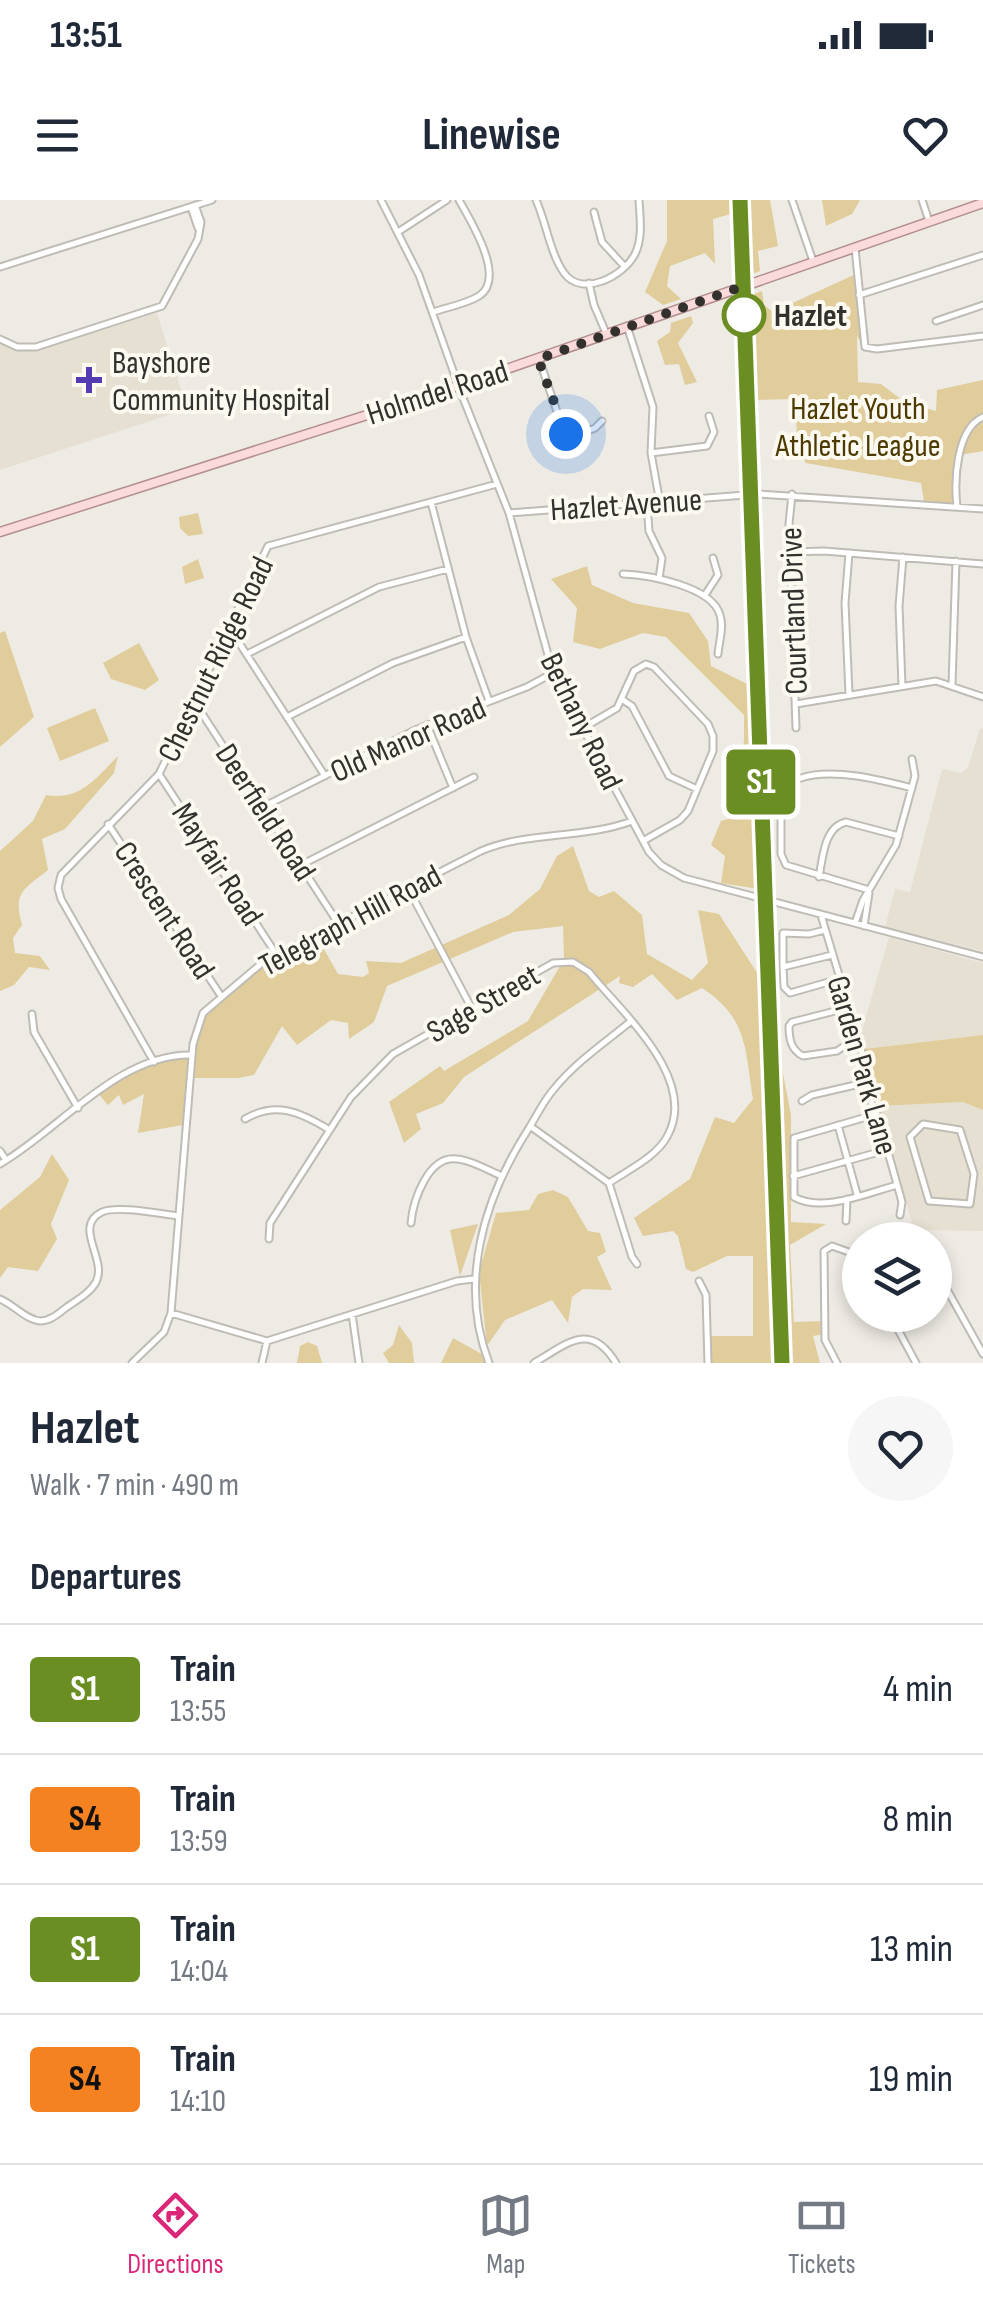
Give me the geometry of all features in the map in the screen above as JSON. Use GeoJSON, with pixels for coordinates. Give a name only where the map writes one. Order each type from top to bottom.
{"type":"FeatureCollection","features":[{"type":"Feature","properties":{"kind":"main road","name":"Holmdel Road"},"geometry":{"type":"LineString","coordinates":[[0,532],[458,386],[982,202]]}},
{"type":"Feature","properties":{"kind":"street"},"geometry":{"type":"LineString","coordinates":[[0,268],[212,200]]}},
{"type":"Feature","properties":{"kind":"street","name":"Bethany Road"},"geometry":{"type":"LineString","coordinates":[[381,200],[420,275],[458,386],[509,514],[554,672],[656,860],[678,876],[983,958]]}},
{"type":"Feature","properties":{"kind":"street"},"geometry":{"type":"LineString","coordinates":[[398,232],[447,200]]}},
{"type":"Feature","properties":{"kind":"street"},"geometry":{"type":"LineString","coordinates":[[433,312],[474,298],[489,284],[484,249],[459,200]]}},
{"type":"Feature","properties":{"kind":"street"},"geometry":{"type":"LineString","coordinates":[[536,200],[563,272],[572,280],[590,283],[610,278],[634,258],[639,243],[639,200]]}},
{"type":"Feature","properties":{"kind":"street"},"geometry":{"type":"LineString","coordinates":[[792,200],[813,261]]}},
{"type":"Feature","properties":{"kind":"street"},"geometry":{"type":"LineString","coordinates":[[922,200],[929,221]]}},
{"type":"Feature","properties":{"kind":"street"},"geometry":{"type":"LineString","coordinates":[[0,339],[17,347],[36,347],[158,309],[171,293],[200,230],[193,206]]}},
{"type":"Feature","properties":{"kind":"street"},"geometry":{"type":"LineString","coordinates":[[594,212],[602,242],[625,266]]}},
{"type":"Feature","properties":{"kind":"street"},"geometry":{"type":"LineString","coordinates":[[855,248],[865,347],[877,349],[983,336]]}},
{"type":"Feature","properties":{"kind":"street"},"geometry":{"type":"LineString","coordinates":[[859,295],[983,254]]}},
{"type":"Feature","properties":{"kind":"street"},"geometry":{"type":"LineString","coordinates":[[590,283],[606,333]]}},
{"type":"Feature","properties":{"kind":"street"},"geometry":{"type":"LineString","coordinates":[[936,321],[983,304]]}},
{"type":"Feature","properties":{"kind":"street"},"geometry":{"type":"LineString","coordinates":[[628,326],[654,408],[651,453],[660,503]]}},
{"type":"Feature","properties":{"kind":"street"},"geometry":{"type":"LineString","coordinates":[[538,359],[566,434],[574,436],[592,430],[602,421]]}},
{"type":"Feature","properties":{"kind":"street"},"geometry":{"type":"LineString","coordinates":[[651,453],[707,446],[714,432],[709,416]]}},
{"type":"Feature","properties":{"kind":"street"},"geometry":{"type":"LineString","coordinates":[[957,508],[965,434],[970,425],[983,417]]}},
{"type":"Feature","properties":{"kind":"street","name":"Chestnut Ridge Road"},"geometry":{"type":"LineString","coordinates":[[154,1062],[58,888],[62,872],[159,774],[262,555],[271,544],[497,484]]}},
{"type":"Feature","properties":{"kind":"street","name":"Hazlet Avenue"},"geometry":{"type":"LineString","coordinates":[[509,514],[792,494],[983,509]]}},
{"type":"Feature","properties":{"kind":"street","name":"Courtland Drive"},"geometry":{"type":"LineString","coordinates":[[792,494],[796,728]]}},
{"type":"Feature","properties":{"kind":"street"},"geometry":{"type":"LineString","coordinates":[[432,502],[466,637],[489,701]]}},
{"type":"Feature","properties":{"kind":"street"},"geometry":{"type":"LineString","coordinates":[[647,504],[649,531],[662,558],[658,580]]}},
{"type":"Feature","properties":{"kind":"street"},"geometry":{"type":"LineString","coordinates":[[790,552],[983,564]]}},
{"type":"Feature","properties":{"kind":"street"},"geometry":{"type":"LineString","coordinates":[[849,553],[845,603],[849,695]]}},
{"type":"Feature","properties":{"kind":"street"},"geometry":{"type":"LineString","coordinates":[[902,686],[899,606],[903,557]]}},
{"type":"Feature","properties":{"kind":"street"},"geometry":{"type":"LineString","coordinates":[[705,596],[718,575],[713,558]]}},
{"type":"Feature","properties":{"kind":"street"},"geometry":{"type":"LineString","coordinates":[[952,685],[956,561]]}},
{"type":"Feature","properties":{"kind":"street"},"geometry":{"type":"LineString","coordinates":[[247,654],[379,587],[448,569]]}},
{"type":"Feature","properties":{"kind":"street"},"geometry":{"type":"LineString","coordinates":[[622,574],[658,580],[705,596],[715,604],[720,616],[718,654]]}},
{"type":"Feature","properties":{"kind":"street"},"geometry":{"type":"LineString","coordinates":[[227,631],[247,654],[324,776]]}},
{"type":"Feature","properties":{"kind":"street"},"geometry":{"type":"LineString","coordinates":[[287,717],[393,664],[466,637]]}},
{"type":"Feature","properties":{"kind":"street"},"geometry":{"type":"LineString","coordinates":[[583,728],[614,710],[623,700],[634,671],[638,666],[650,665],[712,730],[713,747],[684,817],[643,841]]}},
{"type":"Feature","properties":{"kind":"street","name":"Old Manor Road"},"geometry":{"type":"LineString","coordinates":[[263,807],[426,724],[527,687],[554,672]]}},
{"type":"Feature","properties":{"kind":"street"},"geometry":{"type":"LineString","coordinates":[[796,704],[936,680],[983,697]]}},
{"type":"Feature","properties":{"kind":"street"},"geometry":{"type":"LineString","coordinates":[[623,700],[632,706],[670,776],[697,790]]}},
{"type":"Feature","properties":{"kind":"street","name":"Deerfield Road"},"geometry":{"type":"LineString","coordinates":[[191,704],[201,712],[338,923]]}},
{"type":"Feature","properties":{"kind":"street"},"geometry":{"type":"LineString","coordinates":[[426,724],[452,788]]}},
{"type":"Feature","properties":{"kind":"street"},"geometry":{"type":"LineString","coordinates":[[856,923],[899,836],[916,770],[912,759]]}},
{"type":"Feature","properties":{"kind":"street"},"geometry":{"type":"LineString","coordinates":[[869,890],[792,869],[783,860],[780,798],[787,784],[848,773],[912,788]]}},
{"type":"Feature","properties":{"kind":"street","name":"Mayfair Road"},"geometry":{"type":"LineString","coordinates":[[159,774],[276,954]]}},
{"type":"Feature","properties":{"kind":"street"},"geometry":{"type":"LineString","coordinates":[[301,866],[474,777]]}},
{"type":"Feature","properties":{"kind":"street","name":"Telegraph Hill Road"},"geometry":{"type":"LineString","coordinates":[[171,1313],[192,1055],[200,1019],[221,996],[276,954],[496,845],[632,821]]}},
{"type":"Feature","properties":{"kind":"street"},"geometry":{"type":"LineString","coordinates":[[818,877],[830,832],[837,824],[846,822],[899,836]]}},
{"type":"Feature","properties":{"kind":"street","name":"Crescent Road"},"geometry":{"type":"LineString","coordinates":[[108,824],[221,996]]}},
{"type":"Feature","properties":{"kind":"street"},"geometry":{"type":"LineString","coordinates":[[408,888],[472,1008]]}},
{"type":"Feature","properties":{"kind":"street"},"geometry":{"type":"LineString","coordinates":[[864,926],[869,890]]}},
{"type":"Feature","properties":{"kind":"street","name":"Garden Park Lane"},"geometry":{"type":"LineString","coordinates":[[821,914],[865,1064],[864,1083],[902,1202],[900,1216]]}},
{"type":"Feature","properties":{"kind":"street"},"geometry":{"type":"LineString","coordinates":[[825,930],[782,934],[785,989],[790,993],[838,979]]}},
{"type":"Feature","properties":{"kind":"street"},"geometry":{"type":"LineString","coordinates":[[784,967],[832,955]]}},
{"type":"Feature","properties":{"kind":"street","name":"Sage Street"},"geometry":{"type":"LineString","coordinates":[[269,1238],[270,1222],[350,1096],[393,1054],[553,963],[573,962],[589,972],[664,1065],[675,1088],[675,1112],[668,1135],[656,1151],[609,1184]]}},
{"type":"Feature","properties":{"kind":"street"},"geometry":{"type":"LineString","coordinates":[[847,1008],[792,1022],[790,1043],[803,1056],[837,1050],[856,1038]]}},
{"type":"Feature","properties":{"kind":"street"},"geometry":{"type":"LineString","coordinates":[[32,1014],[34,1032],[78,1108]]}},
{"type":"Feature","properties":{"kind":"street"},"geometry":{"type":"LineString","coordinates":[[489,1363],[476,1319],[474,1279],[478,1246],[502,1176],[553,1090],[583,1059],[630,1022]]}},
{"type":"Feature","properties":{"kind":"street"},"geometry":{"type":"LineString","coordinates":[[0,1151],[3,1162],[37,1141],[115,1080],[154,1062],[192,1055]]}},
{"type":"Feature","properties":{"kind":"street"},"geometry":{"type":"LineString","coordinates":[[802,1102],[812,1095],[864,1083]]}},
{"type":"Feature","properties":{"kind":"street"},"geometry":{"type":"LineString","coordinates":[[246,1119],[259,1111],[286,1109],[301,1112],[328,1129]]}},
{"type":"Feature","properties":{"kind":"street"},"geometry":{"type":"LineString","coordinates":[[877,1114],[794,1138],[796,1200],[847,1199],[897,1185]]}},
{"type":"Feature","properties":{"kind":"street"},"geometry":{"type":"LineString","coordinates":[[921,1124],[959,1128],[974,1174],[970,1204],[930,1202],[910,1134],[921,1124]]}},
{"type":"Feature","properties":{"kind":"street"},"geometry":{"type":"LineString","coordinates":[[838,1125],[858,1196]]}},
{"type":"Feature","properties":{"kind":"street"},"geometry":{"type":"LineString","coordinates":[[530,1126],[609,1184],[637,1264]]}},
{"type":"Feature","properties":{"kind":"street"},"geometry":{"type":"LineString","coordinates":[[793,1176],[887,1150]]}},
{"type":"Feature","properties":{"kind":"street"},"geometry":{"type":"LineString","coordinates":[[411,1223],[412,1210],[431,1169],[444,1161],[456,1158],[502,1176]]}},
{"type":"Feature","properties":{"kind":"street"},"geometry":{"type":"LineString","coordinates":[[974,1174],[983,1174]]}},
{"type":"Feature","properties":{"kind":"street"},"geometry":{"type":"LineString","coordinates":[[846,1220],[847,1199]]}},
{"type":"Feature","properties":{"kind":"street"},"geometry":{"type":"LineString","coordinates":[[0,1299],[33,1319],[50,1319],[97,1281],[100,1265],[90,1234],[98,1214],[113,1210],[179,1216]]}},
{"type":"Feature","properties":{"kind":"street"},"geometry":{"type":"LineString","coordinates":[[838,1363],[825,1340],[823,1257],[826,1247],[842,1251]]}},
{"type":"Feature","properties":{"kind":"street"},"geometry":{"type":"LineString","coordinates":[[132,1363],[164,1332],[171,1313],[267,1341],[474,1279]]}},
{"type":"Feature","properties":{"kind":"street"},"geometry":{"type":"LineString","coordinates":[[699,1281],[706,1295],[708,1363]]}},
{"type":"Feature","properties":{"kind":"street"},"geometry":{"type":"LineString","coordinates":[[952,1298],[983,1354]]}},
{"type":"Feature","properties":{"kind":"street"},"geometry":{"type":"LineString","coordinates":[[352,1314],[360,1363]]}},
{"type":"Feature","properties":{"kind":"street"},"geometry":{"type":"LineString","coordinates":[[899,1332],[916,1363]]}},
{"type":"Feature","properties":{"kind":"street"},"geometry":{"type":"LineString","coordinates":[[534,1363],[582,1338],[601,1343],[616,1363]]}},
{"type":"Feature","properties":{"kind":"street"},"geometry":{"type":"LineString","coordinates":[[262,1363],[267,1341]]}},
{"type":"Feature","properties":{"kind":"shaded area","name":"Bayshore Community Hospital"},"geometry":{"type":"Polygon","coordinates":[[[157,313],[187,409],[0,470],[0,342],[18,350],[46,348],[157,313]]]}},
{"type":"Feature","properties":{"kind":"shaded area"},"geometry":{"type":"Polygon","coordinates":[[[980,728],[983,951],[885,927],[895,889],[910,892],[942,769],[961,773],[968,767],[980,728]]]}},
{"type":"Feature","properties":{"kind":"shaded area"},"geometry":{"type":"Polygon","coordinates":[[[889,937],[983,963],[983,1035],[864,1049],[860,1037],[889,937]]]}},
{"type":"Feature","properties":{"kind":"shaded area"},"geometry":{"type":"Polygon","coordinates":[[[963,1102],[983,1110],[983,1231],[952,1231],[952,1222],[912,1222],[879,1106],[963,1102]]]}},
{"type":"Feature","properties":{"kind":"green space"},"geometry":{"type":"Polygon","coordinates":[[[667,200],[770,200],[778,246],[758,251],[760,271],[753,274],[749,209],[713,219],[715,264],[705,253],[670,266],[667,286],[681,299],[663,305],[645,292],[667,241],[667,200]]]}},
{"type":"Feature","properties":{"kind":"green space"},"geometry":{"type":"Polygon","coordinates":[[[822,200],[860,200],[852,214],[826,226],[822,200]]]}},
{"type":"Feature","properties":{"kind":"green space","name":"Hazlet Youth Athletic League"},"geometry":{"type":"Polygon","coordinates":[[[858,273],[863,348],[857,335],[858,382],[881,384],[906,403],[936,411],[937,390],[983,380],[983,451],[960,455],[953,504],[924,501],[921,483],[806,463],[797,449],[796,399],[756,400],[754,294],[762,291],[764,305],[773,312],[858,273]]]}},
{"type":"Feature","properties":{"kind":"green space"},"geometry":{"type":"Polygon","coordinates":[[[691,316],[693,323],[678,343],[697,382],[685,385],[679,364],[665,365],[657,341],[670,332],[671,323],[691,316]]]}},
{"type":"Feature","properties":{"kind":"green space"},"geometry":{"type":"Polygon","coordinates":[[[198,513],[203,534],[188,536],[180,528],[179,517],[198,513]]]}},
{"type":"Feature","properties":{"kind":"green space"},"geometry":{"type":"Polygon","coordinates":[[[198,559],[204,578],[185,584],[182,567],[198,559]]]}},
{"type":"Feature","properties":{"kind":"green space"},"geometry":{"type":"Polygon","coordinates":[[[587,566],[592,585],[633,603],[689,613],[708,641],[711,666],[751,686],[758,889],[721,883],[725,856],[711,845],[721,821],[744,815],[748,798],[727,792],[744,742],[744,715],[666,637],[643,633],[600,649],[573,642],[577,608],[551,579],[587,566]]]}},
{"type":"Feature","properties":{"kind":"green space"},"geometry":{"type":"Polygon","coordinates":[[[5,631],[34,717],[0,747],[0,633],[5,631]]]}},
{"type":"Feature","properties":{"kind":"green space"},"geometry":{"type":"Polygon","coordinates":[[[139,643],[159,680],[145,690],[111,679],[103,663],[139,643]]]}},
{"type":"Feature","properties":{"kind":"green space"},"geometry":{"type":"Polygon","coordinates":[[[95,708],[109,741],[60,761],[47,728],[95,708]]]}},
{"type":"Feature","properties":{"kind":"green space"},"geometry":{"type":"Polygon","coordinates":[[[118,756],[114,773],[65,829],[42,839],[48,870],[26,887],[20,898],[22,925],[13,938],[15,953],[40,956],[50,970],[29,967],[14,985],[0,991],[0,851],[33,821],[46,795],[78,791],[118,756]]]}},
{"type":"Feature","properties":{"kind":"green space"},"geometry":{"type":"Polygon","coordinates":[[[573,846],[589,891],[599,897],[614,891],[642,915],[647,954],[692,980],[708,963],[698,910],[719,914],[763,982],[770,1200],[782,1178],[780,1058],[791,1115],[791,1222],[826,1224],[790,1245],[794,1322],[824,1321],[825,1334],[813,1336],[820,1363],[706,1363],[708,1336],[753,1336],[753,1256],[727,1256],[693,1272],[686,1269],[678,1236],[673,1231],[643,1236],[634,1218],[690,1179],[715,1117],[734,1123],[753,1099],[742,1036],[728,1011],[702,988],[677,1000],[652,974],[633,987],[619,983],[620,976],[464,1077],[443,1103],[416,1114],[421,1129],[404,1143],[389,1102],[440,1066],[444,1071],[528,1021],[564,959],[563,926],[513,932],[387,986],[374,1022],[349,1039],[348,1023],[331,1020],[297,1045],[282,1026],[254,1075],[191,1078],[188,1124],[138,1133],[144,1094],[123,1105],[119,1095],[108,1105],[97,1092],[141,1065],[193,1052],[210,1005],[270,958],[316,935],[338,974],[363,977],[369,973],[366,961],[401,963],[509,915],[540,889],[557,856],[573,846]]]}},
{"type":"Feature","properties":{"kind":"green space"},"geometry":{"type":"Polygon","coordinates":[[[983,1035],[983,1110],[963,1102],[879,1106],[864,1049],[983,1035]]]}},
{"type":"Feature","properties":{"kind":"green space"},"geometry":{"type":"Polygon","coordinates":[[[52,1154],[69,1180],[51,1224],[57,1239],[38,1271],[8,1267],[0,1278],[0,1210],[40,1177],[52,1154]]]}},
{"type":"Feature","properties":{"kind":"green space"},"geometry":{"type":"Polygon","coordinates":[[[553,1190],[568,1197],[588,1231],[600,1233],[606,1252],[597,1257],[612,1290],[583,1289],[572,1297],[568,1323],[552,1300],[505,1320],[487,1346],[479,1272],[496,1213],[529,1210],[538,1194],[553,1190]]]}},
{"type":"Feature","properties":{"kind":"green space"},"geometry":{"type":"Polygon","coordinates":[[[478,1224],[460,1276],[450,1230],[478,1224]]]}},
{"type":"Feature","properties":{"kind":"green space"},"geometry":{"type":"Polygon","coordinates":[[[399,1325],[412,1343],[414,1363],[389,1363],[383,1353],[393,1345],[399,1325]]]}},
{"type":"Feature","properties":{"kind":"green space"},"geometry":{"type":"Polygon","coordinates":[[[453,1338],[489,1358],[491,1363],[441,1363],[453,1338]]]}},
{"type":"Feature","properties":{"kind":"green space"},"geometry":{"type":"Polygon","coordinates":[[[308,1342],[317,1346],[322,1363],[297,1363],[300,1346],[308,1342]]]}},
{"type":"Feature","properties":{"kind":"railway"},"geometry":{"type":"LineString","coordinates":[[743,200],[785,1363]]}},
{"type":"Feature","properties":{"kind":"train","name":"S1"},"geometry":{"type":"LineString","coordinates":[[740,200],[782,1363]]}},
{"type":"Feature","properties":{"kind":"place","name":"Hazlet"},"geometry":{"type":"Point","coordinates":[744,315]}},
{"type":"Feature","properties":{"kind":"place","name":"Bayshore Community Hospital"},"geometry":{"type":"Point","coordinates":[89,380]}},
{"type":"Feature","properties":{"kind":"route"},"geometry":{"type":"LineString","coordinates":[[566,434],[538,359],[738,288],[744,315]]}}]}
